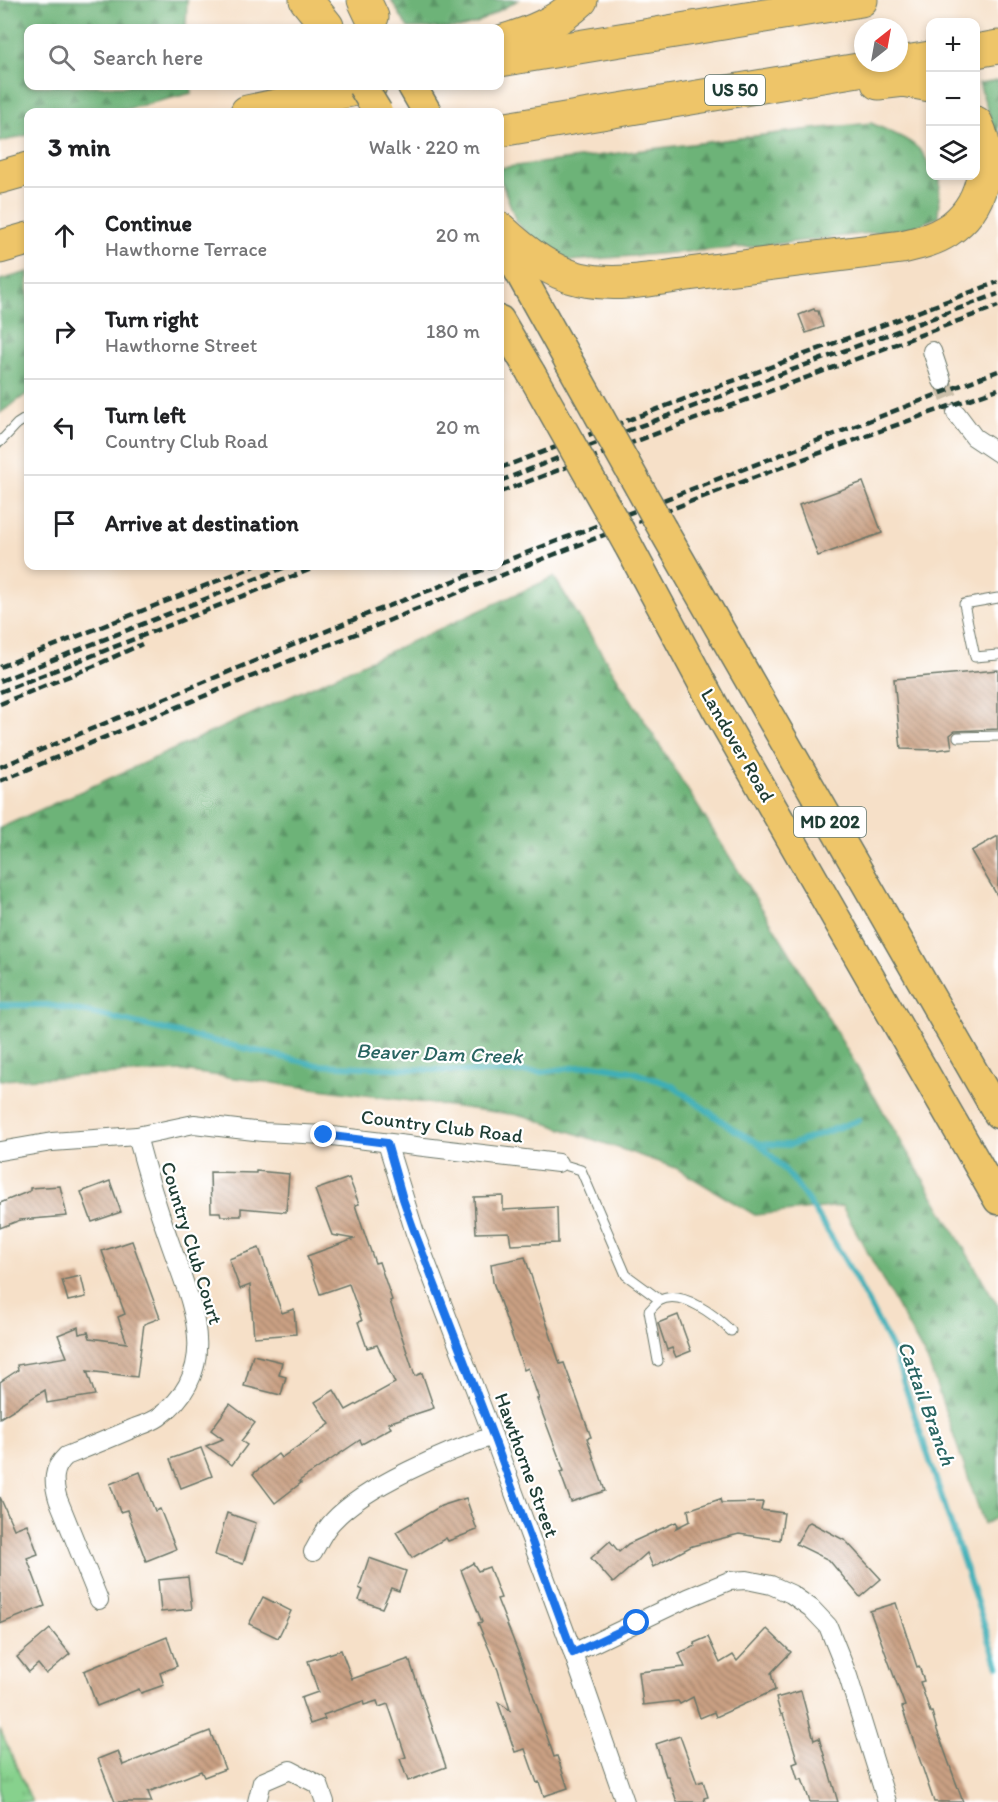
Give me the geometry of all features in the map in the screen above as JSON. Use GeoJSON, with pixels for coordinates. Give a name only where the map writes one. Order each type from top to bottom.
{"type":"FeatureCollection","features":[{"type":"Feature","properties":{"kind":"highway"},"geometry":{"type":"LineString","coordinates":[[306,0],[322,18]]}},
{"type":"Feature","properties":{"kind":"highway"},"geometry":{"type":"LineString","coordinates":[[504,41],[544,27],[564,15],[581,0]]}},
{"type":"Feature","properties":{"kind":"highway"},"geometry":{"type":"LineString","coordinates":[[504,59],[861,0]]}},
{"type":"Feature","properties":{"kind":"highway"},"geometry":{"type":"LineString","coordinates":[[980,50],[998,47]]}},
{"type":"Feature","properties":{"kind":"highway","name":"US 50"},"geometry":{"type":"LineString","coordinates":[[504,129],[926,59]]}},
{"type":"Feature","properties":{"kind":"highway"},"geometry":{"type":"LineString","coordinates":[[540,122],[664,118],[887,81],[904,80],[926,84]]}},
{"type":"Feature","properties":{"kind":"highway"},"geometry":{"type":"LineString","coordinates":[[264,108],[342,90]]}},
{"type":"Feature","properties":{"kind":"highway"},"geometry":{"type":"LineString","coordinates":[[504,232],[530,255],[554,270],[574,278],[599,282],[644,280],[902,247],[934,238],[948,230],[960,221],[977,196],[984,175],[985,149],[977,126]]}},
{"type":"Feature","properties":{"kind":"highway"},"geometry":{"type":"LineString","coordinates":[[0,177],[24,170]]}},
{"type":"Feature","properties":{"kind":"highway"},"geometry":{"type":"LineString","coordinates":[[0,247],[24,240]]}},
{"type":"Feature","properties":{"kind":"main road"},"geometry":{"type":"LineString","coordinates":[[353,90],[374,108]]}},
{"type":"Feature","properties":{"kind":"main road"},"geometry":{"type":"LineString","coordinates":[[414,90],[425,108]]}},
{"type":"Feature","properties":{"kind":"main road","name":"MD 202"},"geometry":{"type":"LineString","coordinates":[[504,245],[663,530],[998,1114]]}},
{"type":"Feature","properties":{"kind":"main road","name":"Landover Road"},"geometry":{"type":"LineString","coordinates":[[504,327],[628,545],[715,707],[998,1200]]}},
{"type":"Feature","properties":{"kind":"street"},"geometry":{"type":"LineString","coordinates":[[932,351],[942,381]]}},
{"type":"Feature","properties":{"kind":"street"},"geometry":{"type":"LineString","coordinates":[[956,413],[974,437],[998,453]]}},
{"type":"Feature","properties":{"kind":"street","name":"Country Club Road"},"geometry":{"type":"LineString","coordinates":[[0,1151],[52,1142],[137,1136],[194,1124],[263,1132],[324,1135],[558,1163]]}},
{"type":"Feature","properties":{"kind":"street","name":"Country Club Court"},"geometry":{"type":"LineString","coordinates":[[99,1600],[58,1499],[54,1484],[56,1469],[66,1456],[158,1418],[180,1398],[188,1384],[195,1363],[198,1342],[196,1319],[188,1290],[168,1238],[137,1136]]}},
{"type":"Feature","properties":{"kind":"street","name":"Hawthorne Street"},"geometry":{"type":"LineString","coordinates":[[387,1143],[415,1233],[493,1436],[625,1802]]}},
{"type":"Feature","properties":{"kind":"street"},"geometry":{"type":"LineString","coordinates":[[313,1552],[333,1521],[355,1502],[446,1453],[493,1436]]}},
{"type":"Feature","properties":{"kind":"street"},"geometry":{"type":"LineString","coordinates":[[573,1653],[729,1581],[747,1580],[771,1585],[791,1594],[811,1608],[828,1626],[848,1676],[887,1802]]}},
{"type":"Feature","properties":{"kind":"street"},"geometry":{"type":"LineString","coordinates":[[257,1802],[262,1782],[290,1770],[319,1785],[325,1802]]}},
{"type":"Feature","properties":{"kind":"lane"},"geometry":{"type":"LineString","coordinates":[[0,442],[24,420]]}},
{"type":"Feature","properties":{"kind":"lane"},"geometry":{"type":"LineString","coordinates":[[998,598],[964,604],[975,657],[998,655]]}},
{"type":"Feature","properties":{"kind":"lane"},"geometry":{"type":"LineString","coordinates":[[958,737],[998,736]]}},
{"type":"Feature","properties":{"kind":"lane"},"geometry":{"type":"LineString","coordinates":[[558,1163],[581,1170],[626,1275],[660,1300]]}},
{"type":"Feature","properties":{"kind":"lane"},"geometry":{"type":"LineString","coordinates":[[658,1360],[649,1311],[660,1300],[680,1298],[712,1313],[731,1330]]}},
{"type":"Feature","properties":{"kind":"green space"},"geometry":{"type":"Polygon","coordinates":[[[0,0],[187,0],[186,24],[24,24],[24,90],[192,90],[192,93],[131,108],[24,108],[24,136],[0,142],[0,0]]]}},
{"type":"Feature","properties":{"kind":"green space"},"geometry":{"type":"Polygon","coordinates":[[[391,0],[518,0],[474,24],[406,24],[391,0]]]}},
{"type":"Feature","properties":{"kind":"green space"},"geometry":{"type":"Polygon","coordinates":[[[998,80],[998,142],[980,86],[980,83],[998,80]]]}},
{"type":"Feature","properties":{"kind":"green space"},"geometry":{"type":"Polygon","coordinates":[[[871,123],[900,136],[924,155],[926,180],[940,180],[938,217],[912,228],[760,246],[557,262],[517,223],[504,189],[504,168],[871,123]]]}},
{"type":"Feature","properties":{"kind":"green space"},"geometry":{"type":"Polygon","coordinates":[[[24,273],[24,396],[0,413],[0,280],[24,273]]]}},
{"type":"Feature","properties":{"kind":"green space"},"geometry":{"type":"Polygon","coordinates":[[[554,577],[788,950],[998,1306],[998,1517],[984,1524],[929,1364],[842,1206],[755,1215],[676,1168],[525,1116],[182,1071],[0,1080],[0,828],[554,577]]]}},
{"type":"Feature","properties":{"kind":"green space"},"geometry":{"type":"Polygon","coordinates":[[[0,1729],[32,1802],[0,1802],[0,1729]]]}},
{"type":"Feature","properties":{"kind":"building"},"geometry":{"type":"Polygon","coordinates":[[[814,309],[818,311],[823,327],[806,333],[799,315],[814,309]]]}},
{"type":"Feature","properties":{"kind":"building"},"geometry":{"type":"Polygon","coordinates":[[[863,482],[882,533],[818,556],[799,505],[863,482]]]}},
{"type":"Feature","properties":{"kind":"building"},"geometry":{"type":"Polygon","coordinates":[[[998,670],[998,729],[955,731],[950,735],[952,748],[901,749],[894,679],[998,670]]]}},
{"type":"Feature","properties":{"kind":"building"},"geometry":{"type":"Polygon","coordinates":[[[998,836],[998,897],[971,851],[998,836]]]}},
{"type":"Feature","properties":{"kind":"building"},"geometry":{"type":"Polygon","coordinates":[[[256,1171],[289,1174],[286,1212],[241,1208],[241,1216],[221,1216],[220,1212],[211,1212],[210,1172],[256,1173],[256,1171]]]}},
{"type":"Feature","properties":{"kind":"building"},"geometry":{"type":"Polygon","coordinates":[[[349,1178],[359,1204],[355,1205],[375,1263],[379,1262],[415,1376],[422,1373],[434,1408],[388,1423],[391,1428],[362,1444],[360,1440],[299,1481],[301,1483],[275,1503],[253,1474],[278,1454],[281,1458],[330,1424],[315,1402],[334,1390],[346,1410],[395,1383],[377,1345],[367,1348],[358,1322],[362,1321],[349,1284],[320,1294],[307,1256],[354,1239],[332,1235],[315,1190],[349,1178]]]}},
{"type":"Feature","properties":{"kind":"building"},"geometry":{"type":"Polygon","coordinates":[[[110,1181],[121,1212],[92,1222],[81,1192],[110,1181]]]}},
{"type":"Feature","properties":{"kind":"building"},"geometry":{"type":"Polygon","coordinates":[[[60,1186],[67,1216],[20,1220],[0,1228],[0,1203],[30,1191],[30,1188],[60,1186]]]}},
{"type":"Feature","properties":{"kind":"building"},"geometry":{"type":"Polygon","coordinates":[[[503,1196],[503,1210],[557,1207],[558,1243],[511,1245],[509,1232],[476,1233],[474,1197],[503,1196]]]}},
{"type":"Feature","properties":{"kind":"building"},"geometry":{"type":"Polygon","coordinates":[[[132,1241],[160,1318],[144,1324],[137,1377],[87,1371],[95,1395],[47,1403],[45,1390],[0,1418],[0,1382],[18,1370],[17,1365],[67,1357],[58,1335],[78,1327],[79,1334],[88,1332],[90,1338],[127,1343],[118,1317],[125,1314],[102,1251],[132,1241]]]}},
{"type":"Feature","properties":{"kind":"building"},"geometry":{"type":"Polygon","coordinates":[[[259,1248],[282,1313],[294,1309],[296,1334],[254,1337],[250,1285],[240,1289],[229,1259],[259,1248]]]}},
{"type":"Feature","properties":{"kind":"building"},"geometry":{"type":"Polygon","coordinates":[[[525,1257],[560,1364],[564,1363],[591,1437],[587,1438],[605,1491],[571,1502],[560,1472],[564,1471],[537,1399],[539,1399],[528,1368],[524,1370],[493,1282],[491,1264],[525,1257]]]}},
{"type":"Feature","properties":{"kind":"building"},"geometry":{"type":"Polygon","coordinates":[[[81,1276],[86,1297],[68,1301],[62,1280],[81,1276]]]}},
{"type":"Feature","properties":{"kind":"building"},"geometry":{"type":"Polygon","coordinates":[[[678,1315],[691,1351],[676,1357],[672,1348],[667,1350],[658,1323],[678,1315]]]}},
{"type":"Feature","properties":{"kind":"building"},"geometry":{"type":"Polygon","coordinates":[[[253,1355],[282,1362],[279,1375],[286,1377],[281,1395],[244,1386],[253,1355]]]}},
{"type":"Feature","properties":{"kind":"building"},"geometry":{"type":"Polygon","coordinates":[[[230,1404],[255,1423],[241,1441],[247,1445],[232,1465],[206,1446],[223,1439],[211,1430],[230,1404]]]}},
{"type":"Feature","properties":{"kind":"building"},"geometry":{"type":"Polygon","coordinates":[[[201,1448],[212,1476],[181,1488],[170,1459],[201,1448]]]}},
{"type":"Feature","properties":{"kind":"building"},"geometry":{"type":"Polygon","coordinates":[[[140,1472],[155,1511],[160,1509],[176,1549],[146,1561],[127,1510],[120,1512],[110,1484],[140,1472]]]}},
{"type":"Feature","properties":{"kind":"building"},"geometry":{"type":"Polygon","coordinates":[[[0,1497],[14,1529],[27,1524],[38,1554],[27,1558],[45,1606],[0,1624],[0,1497]]]}},
{"type":"Feature","properties":{"kind":"building"},"geometry":{"type":"Polygon","coordinates":[[[466,1498],[477,1530],[448,1541],[446,1538],[412,1558],[396,1532],[441,1506],[466,1498]]]}},
{"type":"Feature","properties":{"kind":"building"},"geometry":{"type":"Polygon","coordinates":[[[720,1499],[721,1503],[763,1502],[761,1510],[784,1513],[780,1540],[739,1534],[692,1546],[653,1567],[647,1553],[613,1583],[591,1558],[610,1541],[619,1552],[628,1544],[676,1522],[678,1525],[676,1528],[690,1521],[688,1510],[720,1499]]]}},
{"type":"Feature","properties":{"kind":"building"},"geometry":{"type":"Polygon","coordinates":[[[227,1513],[256,1523],[243,1564],[215,1555],[227,1513]]]}},
{"type":"Feature","properties":{"kind":"building"},"geometry":{"type":"Polygon","coordinates":[[[810,1522],[846,1541],[881,1579],[860,1597],[829,1560],[796,1544],[810,1522]]]}},
{"type":"Feature","properties":{"kind":"building"},"geometry":{"type":"Polygon","coordinates":[[[369,1558],[406,1571],[399,1591],[391,1588],[382,1608],[359,1600],[363,1590],[359,1588],[369,1558]]]}},
{"type":"Feature","properties":{"kind":"building"},"geometry":{"type":"Polygon","coordinates":[[[473,1563],[478,1571],[489,1567],[501,1598],[497,1599],[522,1662],[554,1757],[557,1756],[568,1788],[544,1796],[525,1749],[515,1752],[498,1702],[510,1710],[498,1670],[478,1623],[482,1622],[461,1570],[473,1563]]]}},
{"type":"Feature","properties":{"kind":"building"},"geometry":{"type":"Polygon","coordinates":[[[188,1577],[192,1609],[161,1612],[158,1580],[188,1577]]]}},
{"type":"Feature","properties":{"kind":"building"},"geometry":{"type":"Polygon","coordinates":[[[263,1597],[291,1611],[278,1638],[249,1624],[263,1597]]]}},
{"type":"Feature","properties":{"kind":"building"},"geometry":{"type":"Polygon","coordinates":[[[896,1603],[917,1667],[919,1666],[924,1681],[920,1682],[930,1712],[932,1712],[963,1802],[934,1802],[902,1707],[905,1706],[870,1611],[896,1603]]]}},
{"type":"Feature","properties":{"kind":"building"},"geometry":{"type":"Polygon","coordinates":[[[50,1629],[70,1654],[46,1674],[38,1664],[29,1672],[17,1657],[50,1629]]]}},
{"type":"Feature","properties":{"kind":"building"},"geometry":{"type":"Polygon","coordinates":[[[767,1629],[791,1652],[771,1673],[775,1690],[716,1717],[714,1712],[700,1718],[693,1697],[680,1704],[678,1701],[643,1705],[639,1672],[685,1667],[679,1653],[708,1637],[720,1663],[733,1655],[737,1661],[767,1629]]]}},
{"type":"Feature","properties":{"kind":"building"},"geometry":{"type":"Polygon","coordinates":[[[167,1637],[177,1666],[160,1673],[164,1685],[141,1693],[139,1689],[97,1706],[84,1671],[167,1637]]]}},
{"type":"Feature","properties":{"kind":"building"},"geometry":{"type":"Polygon","coordinates":[[[341,1650],[352,1679],[409,1659],[446,1767],[408,1781],[400,1759],[406,1757],[388,1704],[379,1707],[377,1701],[364,1705],[363,1701],[323,1715],[325,1719],[310,1724],[301,1698],[318,1692],[308,1661],[341,1650]]]}},
{"type":"Feature","properties":{"kind":"building"},"geometry":{"type":"Polygon","coordinates":[[[801,1691],[814,1740],[819,1738],[838,1802],[810,1802],[802,1779],[798,1780],[793,1764],[798,1762],[776,1698],[801,1691]]]}},
{"type":"Feature","properties":{"kind":"building"},"geometry":{"type":"Polygon","coordinates":[[[210,1731],[225,1769],[204,1777],[201,1771],[148,1792],[152,1802],[115,1802],[98,1759],[118,1751],[123,1765],[210,1731]]]}},
{"type":"Feature","properties":{"kind":"building"},"geometry":{"type":"Polygon","coordinates":[[[680,1736],[697,1783],[703,1781],[708,1797],[704,1798],[705,1802],[677,1802],[668,1776],[666,1776],[656,1744],[680,1736]]]}},
{"type":"Feature","properties":{"kind":"waterway","name":"Beaver Dam Creek"},"geometry":{"type":"LineString","coordinates":[[0,1005],[47,1005],[92,1013],[317,1065],[482,1072],[542,1072],[594,1065],[630,1071],[671,1085],[733,1129],[760,1144],[790,1145],[859,1120]]}},
{"type":"Feature","properties":{"kind":"waterway","name":"Cattail Branch"},"geometry":{"type":"LineString","coordinates":[[760,1144],[794,1181],[822,1222],[860,1287],[894,1353],[998,1666]]}},
{"type":"Feature","properties":{"kind":"tunnel"},"geometry":{"type":"LineString","coordinates":[[942,381],[956,413]]}},
{"type":"Feature","properties":{"kind":"railway"},"geometry":{"type":"LineString","coordinates":[[504,467],[998,282]]}},
{"type":"Feature","properties":{"kind":"railway"},"geometry":{"type":"LineString","coordinates":[[504,479],[632,429],[998,294]]}},
{"type":"Feature","properties":{"kind":"railway"},"geometry":{"type":"LineString","coordinates":[[504,491],[998,306]]}},
{"type":"Feature","properties":{"kind":"railway"},"geometry":{"type":"LineString","coordinates":[[504,561],[998,371]]}},
{"type":"Feature","properties":{"kind":"railway"},"geometry":{"type":"LineString","coordinates":[[0,781],[372,627],[621,528],[998,389]]}},
{"type":"Feature","properties":{"kind":"railway"},"geometry":{"type":"LineString","coordinates":[[0,667],[245,570]]}},
{"type":"Feature","properties":{"kind":"railway"},"geometry":{"type":"LineString","coordinates":[[0,681],[278,570]]}},
{"type":"Feature","properties":{"kind":"railway"},"geometry":{"type":"LineString","coordinates":[[0,692],[309,570]]}},
{"type":"Feature","properties":{"kind":"railway"},"geometry":{"type":"LineString","coordinates":[[0,767],[365,615],[483,570]]}},
{"type":"Feature","properties":{"kind":"railway"},"geometry":{"type":"LineString","coordinates":[[0,704],[142,644]]}},
{"type":"Feature","properties":{"kind":"route"},"geometry":{"type":"LineString","coordinates":[[324,1135],[387,1143],[415,1233],[573,1653],[637,1623]]}}]}
